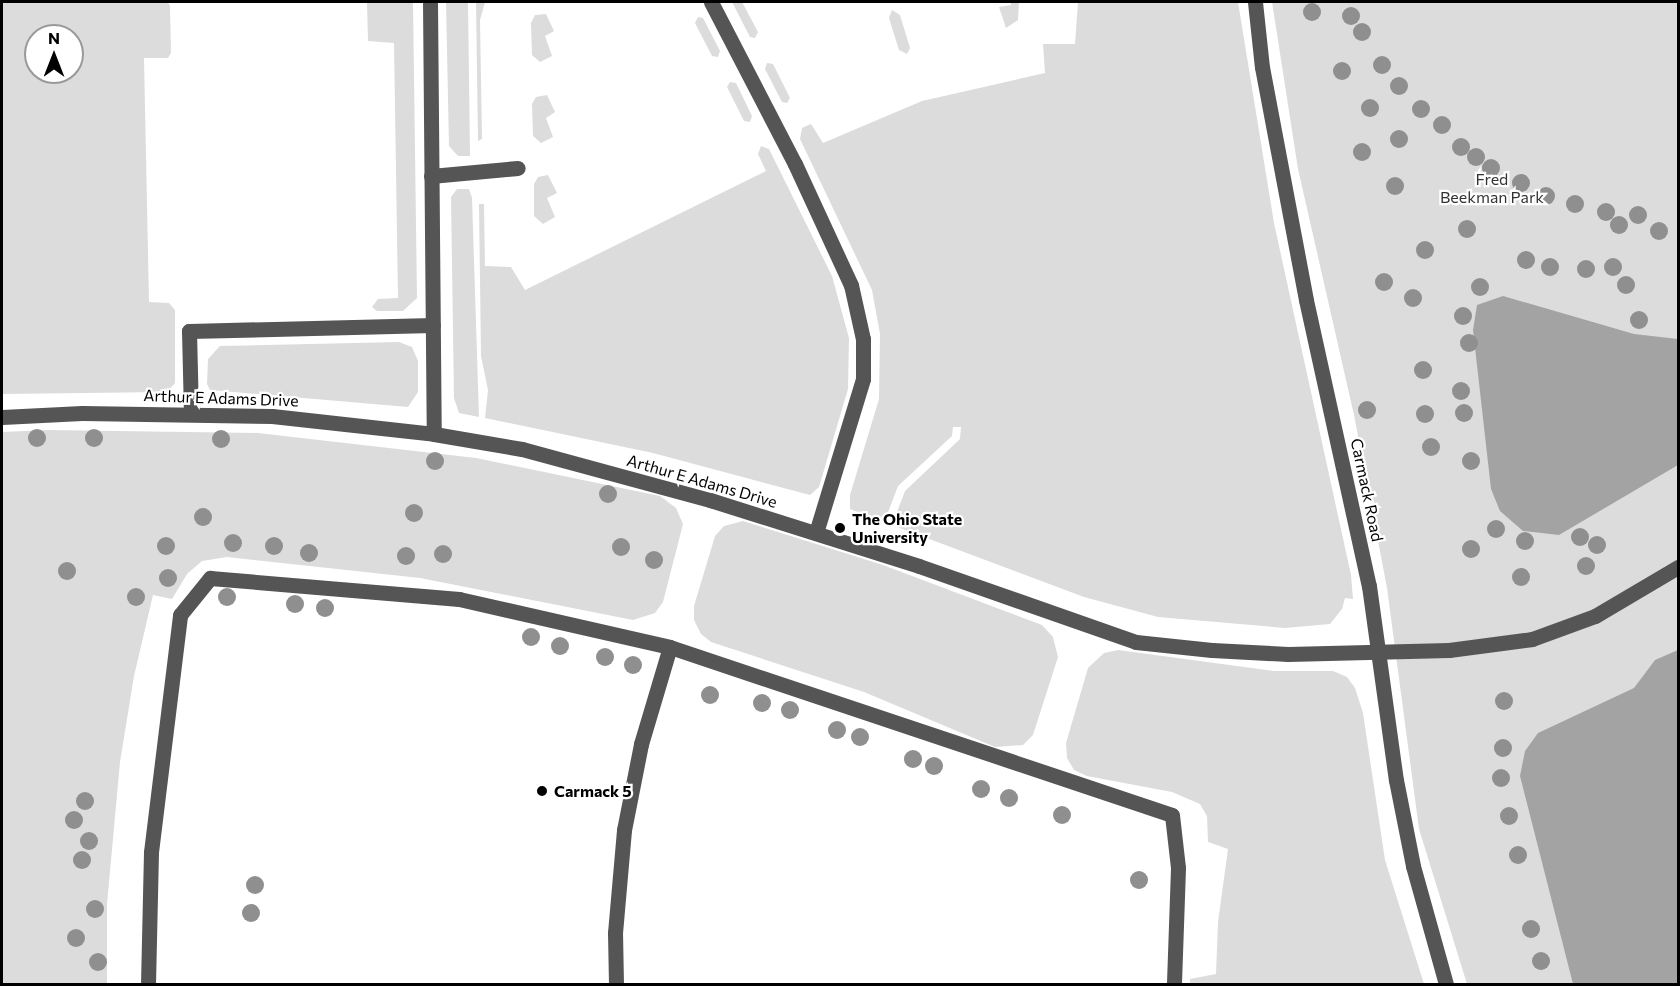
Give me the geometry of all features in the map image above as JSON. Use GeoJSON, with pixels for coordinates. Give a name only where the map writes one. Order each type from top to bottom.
{"type":"FeatureCollection","features":[{"type":"Feature","properties":{"kind":"street"},"geometry":{"type":"LineString","coordinates":[[430,2],[434,434]]}},
{"type":"Feature","properties":{"kind":"street"},"geometry":{"type":"LineString","coordinates":[[711,2],[795,164],[851,285],[863,339],[863,379],[816,533]]}},
{"type":"Feature","properties":{"kind":"street","name":"Carmack Road"},"geometry":{"type":"LineString","coordinates":[[1255,2],[1262,67],[1288,209],[1369,586],[1396,780],[1413,866],[1446,984]]}},
{"type":"Feature","properties":{"kind":"street"},"geometry":{"type":"LineString","coordinates":[[431,176],[518,168]]}},
{"type":"Feature","properties":{"kind":"street"},"geometry":{"type":"LineString","coordinates":[[191,413],[189,331],[433,325]]}},
{"type":"Feature","properties":{"kind":"street","name":"Arthur E Adams Drive"},"geometry":{"type":"LineString","coordinates":[[2,417],[191,413],[272,416],[434,434],[522,449],[686,493],[816,533],[1137,642],[1288,654],[1378,649],[1449,650],[1532,639],[1595,616],[1678,567]]}},
{"type":"Feature","properties":{"kind":"street"},"geometry":{"type":"LineString","coordinates":[[148,984],[151,852],[180,615],[210,578],[459,599],[670,647],[1173,815],[1178,868],[1174,984]]}},
{"type":"Feature","properties":{"kind":"street"},"geometry":{"type":"LineString","coordinates":[[616,984],[615,933],[624,830],[641,744],[670,647]]}},
{"type":"Feature","properties":{"kind":"green space"},"geometry":{"type":"Polygon","coordinates":[[[2,2],[168,2],[170,6],[171,53],[168,58],[144,58],[149,302],[169,303],[175,310],[175,383],[167,392],[2,394],[2,2]]]}},
{"type":"Feature","properties":{"kind":"green space"},"geometry":{"type":"Polygon","coordinates":[[[367,2],[413,2],[417,298],[403,311],[377,311],[372,307],[378,299],[398,298],[394,43],[368,41],[367,2]]]}},
{"type":"Feature","properties":{"kind":"green space"},"geometry":{"type":"Polygon","coordinates":[[[446,2],[468,2],[470,156],[458,156],[449,146],[446,2]]]}},
{"type":"Feature","properties":{"kind":"green space"},"geometry":{"type":"Polygon","coordinates":[[[476,2],[485,2],[480,20],[482,139],[478,141],[476,2]]]}},
{"type":"Feature","properties":{"kind":"green space"},"geometry":{"type":"Polygon","coordinates":[[[732,2],[742,2],[758,32],[755,38],[750,37],[732,2]]]}},
{"type":"Feature","properties":{"kind":"green space"},"geometry":{"type":"Polygon","coordinates":[[[1011,2],[1019,2],[1018,20],[1006,28],[999,7],[1011,5],[1011,2]]]}},
{"type":"Feature","properties":{"kind":"green space"},"geometry":{"type":"Polygon","coordinates":[[[1078,2],[1238,2],[1274,223],[1351,575],[1353,599],[1345,598],[1342,609],[1330,624],[1285,628],[1158,617],[1084,597],[892,525],[905,491],[960,439],[961,427],[953,427],[952,436],[898,486],[884,523],[850,509],[850,495],[879,399],[880,334],[872,290],[800,139],[802,128],[811,124],[823,143],[922,101],[1045,73],[1043,44],[1075,44],[1078,2]]]}},
{"type":"Feature","properties":{"kind":"green space","name":"Fred Beekman Park"},"geometry":{"type":"Polygon","coordinates":[[[1272,2],[1678,2],[1678,984],[1467,984],[1419,829],[1387,588],[1354,415],[1298,169],[1272,2]]]}},
{"type":"Feature","properties":{"kind":"green space"},"geometry":{"type":"Polygon","coordinates":[[[892,10],[900,15],[910,48],[907,54],[899,50],[889,18],[892,10]]]}},
{"type":"Feature","properties":{"kind":"green space"},"geometry":{"type":"Polygon","coordinates":[[[546,14],[554,31],[545,36],[552,56],[540,62],[532,55],[531,23],[535,15],[546,14]]]}},
{"type":"Feature","properties":{"kind":"green space"},"geometry":{"type":"Polygon","coordinates":[[[698,17],[703,18],[720,51],[718,57],[712,56],[695,23],[698,17]]]}},
{"type":"Feature","properties":{"kind":"green space"},"geometry":{"type":"Polygon","coordinates":[[[767,63],[773,64],[790,98],[787,103],[782,102],[765,69],[767,63]]]}},
{"type":"Feature","properties":{"kind":"green space"},"geometry":{"type":"Polygon","coordinates":[[[730,82],[736,83],[752,116],[750,122],[744,121],[727,87],[730,82]]]}},
{"type":"Feature","properties":{"kind":"green space"},"geometry":{"type":"Polygon","coordinates":[[[547,95],[555,112],[546,118],[553,137],[541,143],[533,136],[532,104],[536,97],[547,95]]]}},
{"type":"Feature","properties":{"kind":"green space"},"geometry":{"type":"Polygon","coordinates":[[[761,146],[769,149],[832,276],[849,338],[848,389],[819,487],[810,495],[653,453],[485,418],[488,390],[481,356],[479,204],[484,204],[485,266],[511,267],[525,290],[766,171],[758,154],[761,146]]]}},
{"type":"Feature","properties":{"kind":"green space"},"geometry":{"type":"Polygon","coordinates":[[[548,175],[557,193],[547,198],[555,217],[543,224],[534,216],[534,184],[538,177],[548,175]]]}},
{"type":"Feature","properties":{"kind":"green space"},"geometry":{"type":"Polygon","coordinates":[[[457,189],[469,189],[472,198],[479,417],[459,413],[454,398],[451,197],[457,189]]]}},
{"type":"Feature","properties":{"kind":"green space"},"geometry":{"type":"Polygon","coordinates":[[[399,342],[412,347],[418,361],[418,392],[408,407],[210,390],[207,384],[208,359],[220,346],[399,342]]]}},
{"type":"Feature","properties":{"kind":"green space"},"geometry":{"type":"Polygon","coordinates":[[[48,430],[258,433],[476,458],[660,496],[676,508],[683,524],[663,602],[655,613],[633,620],[420,578],[227,557],[202,561],[187,574],[172,599],[153,595],[134,676],[120,762],[107,904],[107,984],[2,984],[2,432],[48,430]]]}},
{"type":"Feature","properties":{"kind":"green space"},"geometry":{"type":"Polygon","coordinates":[[[743,521],[883,565],[1042,625],[1053,637],[1058,657],[1033,735],[1023,745],[995,747],[864,692],[711,642],[701,634],[694,620],[694,606],[715,536],[724,526],[743,521]]]}},
{"type":"Feature","properties":{"kind":"green space"},"geometry":{"type":"Polygon","coordinates":[[[1118,650],[1274,671],[1333,671],[1347,677],[1355,688],[1363,713],[1385,860],[1424,984],[1190,984],[1190,979],[1216,974],[1218,922],[1228,849],[1208,842],[1207,816],[1200,804],[1172,792],[1087,776],[1074,770],[1067,758],[1066,743],[1088,668],[1104,653],[1118,650]]]}},
{"type":"Feature","properties":{"kind":"shaded area"},"geometry":{"type":"Polygon","coordinates":[[[1503,296],[1634,334],[1678,339],[1678,465],[1559,535],[1523,531],[1500,511],[1491,489],[1473,330],[1477,305],[1503,296]]]}},
{"type":"Feature","properties":{"kind":"shaded area"},"geometry":{"type":"Polygon","coordinates":[[[1678,650],[1678,984],[1573,984],[1520,776],[1525,751],[1538,733],[1634,688],[1655,660],[1678,650]]]}},
{"type":"Feature","properties":{"kind":"place","name":"The Ohio State University"},"geometry":{"type":"Point","coordinates":[840,528]}},
{"type":"Feature","properties":{"kind":"place","name":"Carmack 5"},"geometry":{"type":"Point","coordinates":[542,791]}}]}
